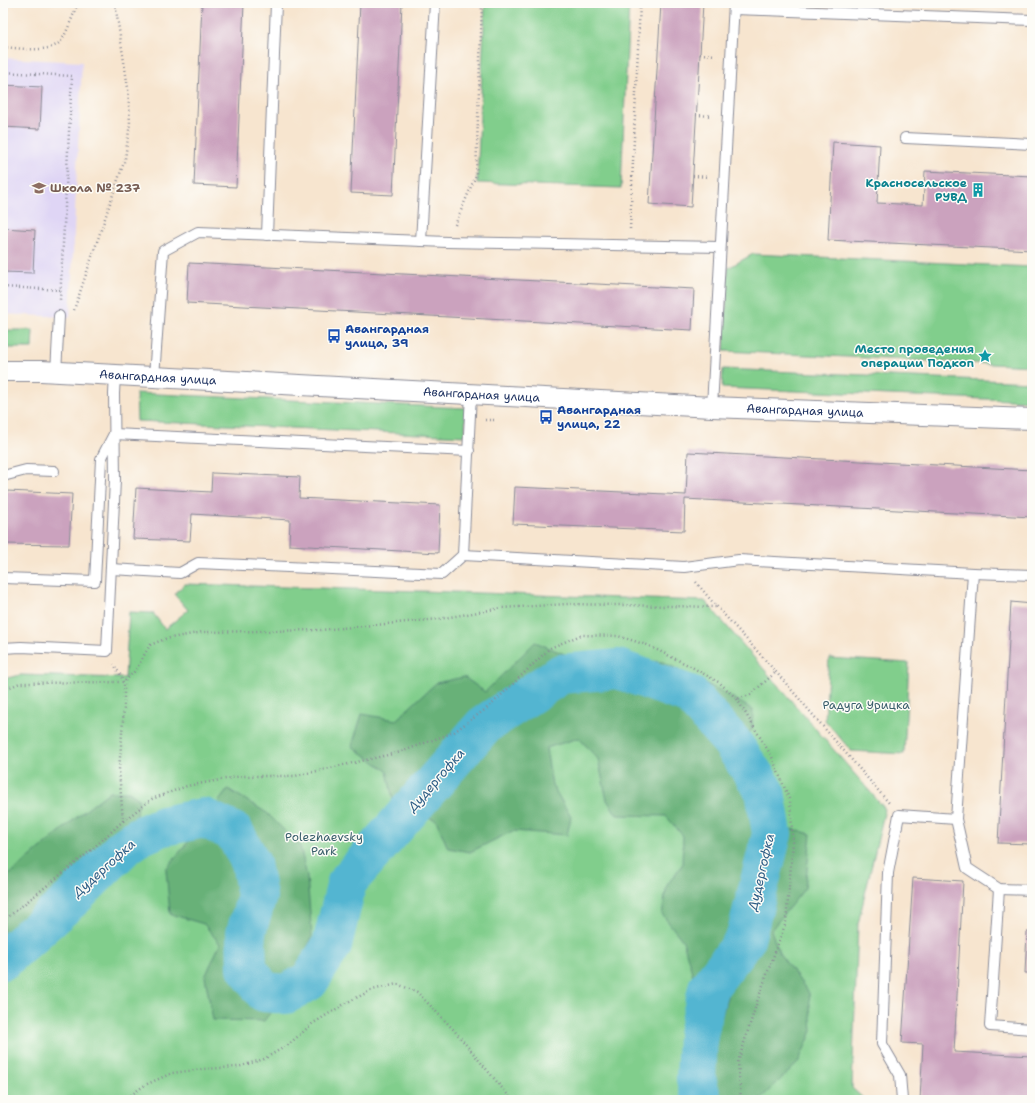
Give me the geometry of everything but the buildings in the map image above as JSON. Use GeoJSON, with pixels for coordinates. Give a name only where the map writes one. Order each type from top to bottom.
{"type":"FeatureCollection","features":[{"type":"Feature","properties":{"kind":"street","name":"Авангардная улица"},"geometry":{"type":"LineString","coordinates":[[3,371],[41,371],[712,407],[1032,419]]}},
{"type":"Feature","properties":{"kind":"lane"},"geometry":{"type":"LineString","coordinates":[[267,234],[276,3]]}},
{"type":"Feature","properties":{"kind":"lane"},"geometry":{"type":"LineString","coordinates":[[421,241],[435,3]]}},
{"type":"Feature","properties":{"kind":"lane"},"geometry":{"type":"LineString","coordinates":[[712,407],[734,6],[1032,20]]}},
{"type":"Feature","properties":{"kind":"lane"},"geometry":{"type":"LineString","coordinates":[[905,138],[1032,144]]}},
{"type":"Feature","properties":{"kind":"lane"},"geometry":{"type":"LineString","coordinates":[[154,377],[163,251],[198,232],[447,242],[720,248]]}},
{"type":"Feature","properties":{"kind":"lane"},"geometry":{"type":"LineString","coordinates":[[56,373],[59,316]]}},
{"type":"Feature","properties":{"kind":"lane"},"geometry":{"type":"LineString","coordinates":[[3,648],[21,647],[108,651],[115,480],[115,375]]}},
{"type":"Feature","properties":{"kind":"lane"},"geometry":{"type":"LineString","coordinates":[[111,569],[180,573],[198,563],[442,574],[463,555],[471,394]]}},
{"type":"Feature","properties":{"kind":"lane"},"geometry":{"type":"LineString","coordinates":[[114,434],[469,451]]}},
{"type":"Feature","properties":{"kind":"lane"},"geometry":{"type":"LineString","coordinates":[[3,578],[95,581],[101,459],[114,434]]}},
{"type":"Feature","properties":{"kind":"lane"},"geometry":{"type":"LineString","coordinates":[[3,476],[26,470],[54,472]]}},
{"type":"Feature","properties":{"kind":"lane"},"geometry":{"type":"LineString","coordinates":[[463,555],[684,567],[739,560],[1032,575]]}},
{"type":"Feature","properties":{"kind":"lane"},"geometry":{"type":"LineString","coordinates":[[973,573],[956,819],[966,868],[998,889],[1032,890]]}},
{"type":"Feature","properties":{"kind":"lane"},"geometry":{"type":"LineString","coordinates":[[902,1100],[900,1075],[882,1044],[888,873],[899,815],[956,819]]}},
{"type":"Feature","properties":{"kind":"lane"},"geometry":{"type":"LineString","coordinates":[[998,889],[990,1026],[1032,1029]]}},
{"type":"Feature","properties":{"kind":"path"},"geometry":{"type":"LineString","coordinates":[[3,47],[41,49],[53,47],[62,40],[78,3]]}},
{"type":"Feature","properties":{"kind":"path"},"geometry":{"type":"LineString","coordinates":[[74,310],[125,159],[130,123],[128,88],[115,3]]}},
{"type":"Feature","properties":{"kind":"path"},"geometry":{"type":"LineString","coordinates":[[447,242],[476,175],[482,3]]}},
{"type":"Feature","properties":{"kind":"path"},"geometry":{"type":"LineString","coordinates":[[629,245],[640,3]]}},
{"type":"Feature","properties":{"kind":"path"},"geometry":{"type":"LineString","coordinates":[[3,72],[72,76],[61,290],[3,287]]}},
{"type":"Feature","properties":{"kind":"path"},"geometry":{"type":"LineString","coordinates":[[684,567],[717,607],[776,672],[899,815]]}},
{"type":"Feature","properties":{"kind":"path"},"geometry":{"type":"LineString","coordinates":[[3,690],[20,683],[124,682],[135,672],[150,645],[164,639],[203,632],[328,629],[438,619],[501,608],[568,604],[717,607]]}},
{"type":"Feature","properties":{"kind":"path"},"geometry":{"type":"LineString","coordinates":[[3,921],[89,852],[123,821],[152,799],[187,786],[242,776],[295,776],[401,752],[454,732],[490,706],[550,648],[581,635],[618,636],[647,645],[690,666],[720,683],[737,699],[772,756],[790,801],[793,842],[786,922],[758,999],[738,1062],[741,1100]]}},
{"type":"Feature","properties":{"kind":"path"},"geometry":{"type":"LineString","coordinates":[[737,699],[750,695],[776,672]]}},
{"type":"Feature","properties":{"kind":"path"},"geometry":{"type":"LineString","coordinates":[[123,821],[119,770],[124,708],[124,682]]}},
{"type":"Feature","properties":{"kind":"path"},"geometry":{"type":"LineString","coordinates":[[124,1100],[145,1085],[172,1073],[238,1067],[264,1059],[288,1045],[312,1024],[346,1003],[372,990],[397,984],[418,992],[453,1029],[512,1100]]}},
{"type":"Feature","properties":{"kind":"shaded area","name":"Школа № 237"},"geometry":{"type":"Polygon","coordinates":[[[3,58],[82,62],[70,317],[3,314],[3,58]]]}},
{"type":"Feature","properties":{"kind":"green space"},"geometry":{"type":"Polygon","coordinates":[[[485,3],[629,3],[621,188],[477,183],[485,3]]]}},
{"type":"Feature","properties":{"kind":"green space"},"geometry":{"type":"Polygon","coordinates":[[[753,254],[1032,267],[1032,366],[724,351],[728,268],[753,254]]]}},
{"type":"Feature","properties":{"kind":"green space"},"geometry":{"type":"Polygon","coordinates":[[[3,330],[33,330],[32,348],[3,348],[3,330]]]}},
{"type":"Feature","properties":{"kind":"green space"},"geometry":{"type":"Polygon","coordinates":[[[723,369],[1032,382],[1032,401],[722,388],[723,369]]]}},
{"type":"Feature","properties":{"kind":"green space"},"geometry":{"type":"Polygon","coordinates":[[[136,393],[466,408],[465,436],[137,421],[136,393]]]}},
{"type":"Feature","properties":{"kind":"green space","name":"Polezhaevsky Park"},"geometry":{"type":"Polygon","coordinates":[[[185,584],[705,601],[885,809],[858,924],[852,1088],[865,1100],[3,1100],[3,679],[20,675],[125,678],[129,612],[153,613],[165,629],[188,610],[174,594],[185,584]]]}},
{"type":"Feature","properties":{"kind":"green space"},"geometry":{"type":"Polygon","coordinates":[[[535,642],[577,659],[617,658],[663,662],[723,692],[753,710],[752,730],[726,753],[739,785],[762,821],[811,834],[805,888],[771,930],[779,953],[809,993],[812,1031],[798,1063],[759,1100],[719,1100],[708,1081],[715,1041],[728,994],[693,976],[683,941],[662,914],[667,885],[682,865],[683,836],[666,816],[617,815],[607,800],[598,759],[579,738],[546,748],[552,785],[571,817],[567,835],[513,831],[470,852],[448,848],[436,820],[394,805],[387,771],[352,746],[362,714],[396,720],[436,683],[464,677],[485,692],[535,642]]]}},
{"type":"Feature","properties":{"kind":"green space","name":"Радуга Урицка"},"geometry":{"type":"Polygon","coordinates":[[[829,658],[909,663],[904,754],[851,751],[825,720],[829,658]]]}},
{"type":"Feature","properties":{"kind":"green space"},"geometry":{"type":"Polygon","coordinates":[[[228,789],[267,813],[300,846],[307,877],[312,937],[291,985],[264,1021],[213,1020],[205,977],[220,944],[204,924],[170,914],[166,869],[228,789]]]}},
{"type":"Feature","properties":{"kind":"green space"},"geometry":{"type":"Polygon","coordinates":[[[109,792],[129,792],[139,799],[136,822],[91,858],[3,939],[3,880],[77,817],[109,792]]]}},
{"type":"Feature","properties":{"kind":"water"},"geometry":{"type":"Polygon","coordinates":[[[701,985],[718,992],[707,1035],[703,1060],[706,1094],[709,1100],[691,1100],[688,1076],[690,1031],[701,985]]]}},
{"type":"Feature","properties":{"kind":"waterway","name":"Дудергофка"},"geometry":{"type":"LineString","coordinates":[[3,960],[74,897],[123,848],[140,836],[163,826],[204,818],[234,832],[251,863],[257,896],[246,932],[247,968],[264,992],[286,994],[309,981],[332,945],[347,882],[484,725],[561,674],[618,669],[690,695],[731,741],[765,791],[772,834],[745,940],[708,988],[698,1035],[696,1079],[702,1100]]}},
{"type":"Feature","properties":{"kind":"place","name":"Школа № 237"},"geometry":{"type":"Point","coordinates":[39,188]}},
{"type":"Feature","properties":{"kind":"place","name":"Красносельское РУВД"},"geometry":{"type":"Point","coordinates":[978,190]}},
{"type":"Feature","properties":{"kind":"place","name":"Авангардная улица, 39"},"geometry":{"type":"Point","coordinates":[334,336]}},
{"type":"Feature","properties":{"kind":"place","name":"Место проведения операции Подкоп"},"geometry":{"type":"Point","coordinates":[985,356]}},
{"type":"Feature","properties":{"kind":"place","name":"Авангардная улица, 22"},"geometry":{"type":"Point","coordinates":[546,417]}}]}
